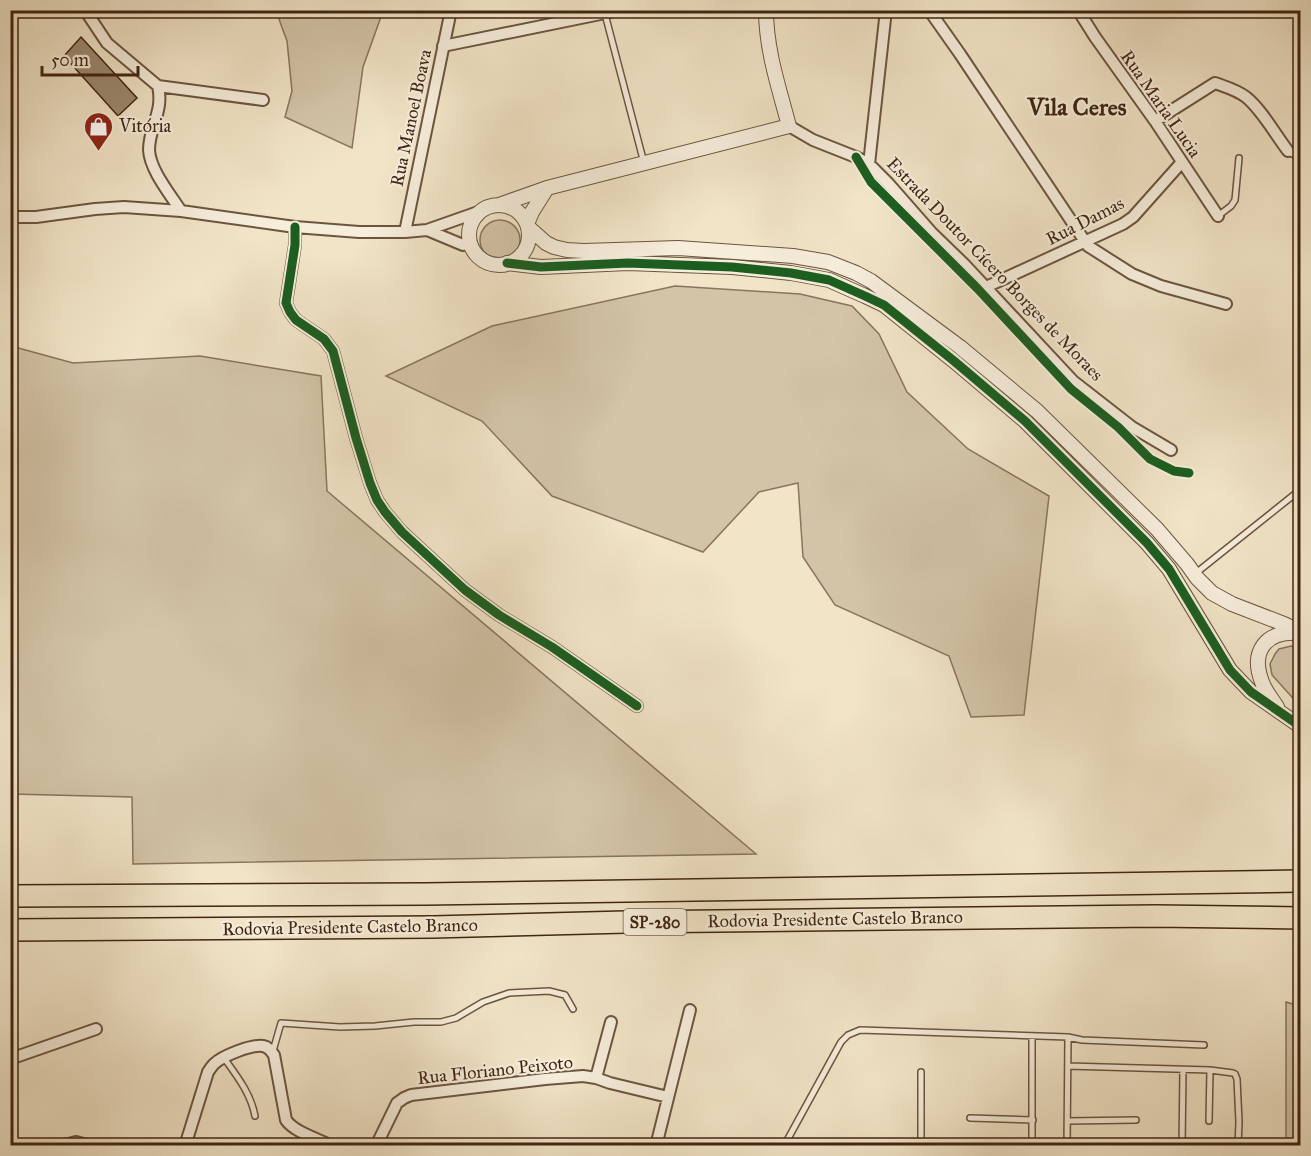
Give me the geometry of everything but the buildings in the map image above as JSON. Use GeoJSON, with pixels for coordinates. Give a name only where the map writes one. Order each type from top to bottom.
{"type":"FeatureCollection","features":[{"type":"Feature","properties":{"kind":"highway","name":"Rodovia Presidente Castelo Branco"},"geometry":{"type":"LineString","coordinates":[[10,896],[426,894],[1300,881]]}},
{"type":"Feature","properties":{"kind":"highway","name":"Rodovia Presidente Castelo Branco"},"geometry":{"type":"LineString","coordinates":[[10,930],[421,927],[1121,916],[1300,918]]}},
{"type":"Feature","properties":{"kind":"street"},"geometry":{"type":"LineString","coordinates":[[85,10],[107,43],[158,86],[263,100]]}},
{"type":"Feature","properties":{"kind":"street","name":"Rua Manoel Boava"},"geometry":{"type":"LineString","coordinates":[[405,232],[451,10]]}},
{"type":"Feature","properties":{"kind":"street"},"geometry":{"type":"LineString","coordinates":[[443,46],[620,10]]}},
{"type":"Feature","properties":{"kind":"street"},"geometry":{"type":"LineString","coordinates":[[499,205],[547,188],[789,126],[771,59],[766,28],[766,10]]}},
{"type":"Feature","properties":{"kind":"street"},"geometry":{"type":"LineString","coordinates":[[869,164],[886,10]]}},
{"type":"Feature","properties":{"kind":"street"},"geometry":{"type":"LineString","coordinates":[[929,10],[1088,246],[1132,274],[1161,286],[1226,304]]}},
{"type":"Feature","properties":{"kind":"street","name":"Rua Maria Lucia"},"geometry":{"type":"LineString","coordinates":[[1078,10],[1218,216]]}},
{"type":"Feature","properties":{"kind":"street"},"geometry":{"type":"LineString","coordinates":[[1155,121],[1215,82],[1234,90],[1255,105],[1288,151]]}},
{"type":"Feature","properties":{"kind":"street"},"geometry":{"type":"LineString","coordinates":[[158,86],[159,110],[149,147],[150,158],[180,212]]}},
{"type":"Feature","properties":{"kind":"street","name":"Estrada Doutor Cícero Borges de Moraes"},"geometry":{"type":"LineString","coordinates":[[789,126],[813,140],[869,164],[1073,381],[1132,428],[1171,450]]}},
{"type":"Feature","properties":{"kind":"street","name":"Rua Damas"},"geometry":{"type":"LineString","coordinates":[[986,287],[1123,224],[1133,217],[1182,162]]}},
{"type":"Feature","properties":{"kind":"street"},"geometry":{"type":"LineString","coordinates":[[507,263],[522,253],[526,245],[527,226],[532,212],[547,188]]}},
{"type":"Feature","properties":{"kind":"street"},"geometry":{"type":"LineString","coordinates":[[1300,633],[1212,593],[1156,529],[1037,411],[960,347],[871,281],[856,273],[817,259],[777,254],[678,248],[567,250],[546,243],[527,226],[516,210],[508,206],[489,206],[474,217],[470,225],[469,234],[474,252],[489,263],[540,267],[628,263],[732,267],[791,273],[829,280],[884,305],[1025,422],[1147,543],[1169,569],[1230,670],[1263,702],[1300,726]]}},
{"type":"Feature","properties":{"kind":"street"},"geometry":{"type":"LineString","coordinates":[[10,217],[36,217],[124,207],[295,227],[359,232],[405,232],[427,230],[481,211]]}},
{"type":"Feature","properties":{"kind":"street"},"geometry":{"type":"LineString","coordinates":[[295,227],[295,245],[285,303],[296,320],[330,345],[370,483],[385,512],[402,532],[465,590],[637,706]]}},
{"type":"Feature","properties":{"kind":"street"},"geometry":{"type":"LineString","coordinates":[[427,230],[463,245],[471,243]]}},
{"type":"Feature","properties":{"kind":"street"},"geometry":{"type":"LineString","coordinates":[[1279,711],[1263,685],[1258,656],[1261,648],[1274,636],[1281,633],[1300,633]]}},
{"type":"Feature","properties":{"kind":"street"},"geometry":{"type":"LineString","coordinates":[[656,1146],[690,1010]]}},
{"type":"Feature","properties":{"kind":"street"},"geometry":{"type":"LineString","coordinates":[[596,1078],[611,1022]]}},
{"type":"Feature","properties":{"kind":"street"},"geometry":{"type":"LineString","coordinates":[[10,1059],[96,1029]]}},
{"type":"Feature","properties":{"kind":"street"},"geometry":{"type":"LineString","coordinates":[[184,1146],[208,1072],[214,1064],[254,1046],[263,1046],[270,1049],[276,1064],[286,1120],[297,1130],[332,1146]]}},
{"type":"Feature","properties":{"kind":"street","name":"Rua Floriano Peixoto"},"geometry":{"type":"LineString","coordinates":[[376,1146],[397,1103],[411,1095],[584,1076],[668,1097]]}},
{"type":"Feature","properties":{"kind":"street"},"geometry":{"type":"LineString","coordinates":[[61,1146],[76,1142],[88,1145]]}},
{"type":"Feature","properties":{"kind":"lane"},"geometry":{"type":"LineString","coordinates":[[605,14],[644,164]]}},
{"type":"Feature","properties":{"kind":"lane"},"geometry":{"type":"LineString","coordinates":[[1288,151],[1298,155],[1300,153]]}},
{"type":"Feature","properties":{"kind":"lane"},"geometry":{"type":"LineString","coordinates":[[1218,216],[1235,200],[1239,158]]}},
{"type":"Feature","properties":{"kind":"lane"},"geometry":{"type":"LineString","coordinates":[[1194,574],[1300,490]]}},
{"type":"Feature","properties":{"kind":"lane"},"geometry":{"type":"LineString","coordinates":[[272,1053],[281,1023],[340,1027],[441,1022],[456,1018],[483,1002],[509,993],[549,992],[565,995],[573,1009]]}},
{"type":"Feature","properties":{"kind":"lane"},"geometry":{"type":"LineString","coordinates":[[784,1146],[841,1042],[852,1033],[865,1029],[1204,1045]]}},
{"type":"Feature","properties":{"kind":"lane"},"geometry":{"type":"LineString","coordinates":[[1032,1036],[1032,1146]]}},
{"type":"Feature","properties":{"kind":"lane"},"geometry":{"type":"LineString","coordinates":[[1067,1146],[1068,1037]]}},
{"type":"Feature","properties":{"kind":"lane"},"geometry":{"type":"LineString","coordinates":[[224,1058],[253,1103],[255,1116]]}},
{"type":"Feature","properties":{"kind":"lane"},"geometry":{"type":"LineString","coordinates":[[1068,1066],[1210,1070],[1233,1073],[1236,1076],[1238,1146]]}},
{"type":"Feature","properties":{"kind":"lane"},"geometry":{"type":"LineString","coordinates":[[1182,1146],[1183,1070]]}},
{"type":"Feature","properties":{"kind":"lane"},"geometry":{"type":"LineString","coordinates":[[1209,1121],[1210,1070]]}},
{"type":"Feature","properties":{"kind":"lane"},"geometry":{"type":"LineString","coordinates":[[921,1072],[921,1146]]}},
{"type":"Feature","properties":{"kind":"lane"},"geometry":{"type":"LineString","coordinates":[[970,1118],[1033,1120]]}},
{"type":"Feature","properties":{"kind":"lane"},"geometry":{"type":"LineString","coordinates":[[1068,1121],[1136,1120]]}},
{"type":"Feature","properties":{"kind":"shaded area"},"geometry":{"type":"Polygon","coordinates":[[[276,11],[383,11],[363,67],[352,148],[285,117],[292,91],[287,41],[276,11]]]}},
{"type":"Feature","properties":{"kind":"shaded area"},"geometry":{"type":"Polygon","coordinates":[[[500,220],[514,226],[520,240],[514,254],[500,260],[486,254],[480,240],[486,226],[500,220]]]}},
{"type":"Feature","properties":{"kind":"shaded area"},"geometry":{"type":"Polygon","coordinates":[[[675,286],[800,294],[852,306],[879,334],[907,392],[968,449],[1049,496],[1024,715],[971,717],[949,656],[835,605],[803,557],[798,483],[759,492],[703,552],[552,496],[482,421],[386,376],[492,326],[675,286]]]}},
{"type":"Feature","properties":{"kind":"shaded area"},"geometry":{"type":"Polygon","coordinates":[[[11,346],[73,363],[200,356],[321,376],[327,491],[756,854],[133,864],[132,797],[11,794],[11,346]]]}},
{"type":"Feature","properties":{"kind":"shaded area"},"geometry":{"type":"Polygon","coordinates":[[[1291,646],[1300,650],[1300,706],[1272,675],[1270,664],[1279,649],[1291,646]]]}},
{"type":"Feature","properties":{"kind":"shaded area"},"geometry":{"type":"Polygon","coordinates":[[[1286,1002],[1300,1006],[1300,1145],[1286,1145],[1286,1002]]]}},
{"type":"Feature","properties":{"kind":"cycle path"},"geometry":{"type":"LineString","coordinates":[[856,157],[871,182],[977,288],[1071,389],[1118,427],[1150,459],[1174,471],[1189,473]]}},
{"type":"Feature","properties":{"kind":"cycle path"},"geometry":{"type":"LineString","coordinates":[[295,227],[295,245],[286,303],[296,320],[324,339],[333,351],[370,483],[385,512],[402,532],[465,590],[637,706]]}},
{"type":"Feature","properties":{"kind":"cycle path"},"geometry":{"type":"LineString","coordinates":[[507,263],[541,267],[628,263],[732,267],[791,273],[829,280],[884,305],[1025,421],[1147,543],[1169,569],[1230,670],[1251,692],[1300,726]]}},
{"type":"Feature","properties":{"kind":"place","name":"Vitória"},"geometry":{"type":"Point","coordinates":[98,152]}},
{"type":"Feature","properties":{"kind":"district","name":"Vila Ceres"},"geometry":{"type":"Point","coordinates":[1077,107]}}]}
